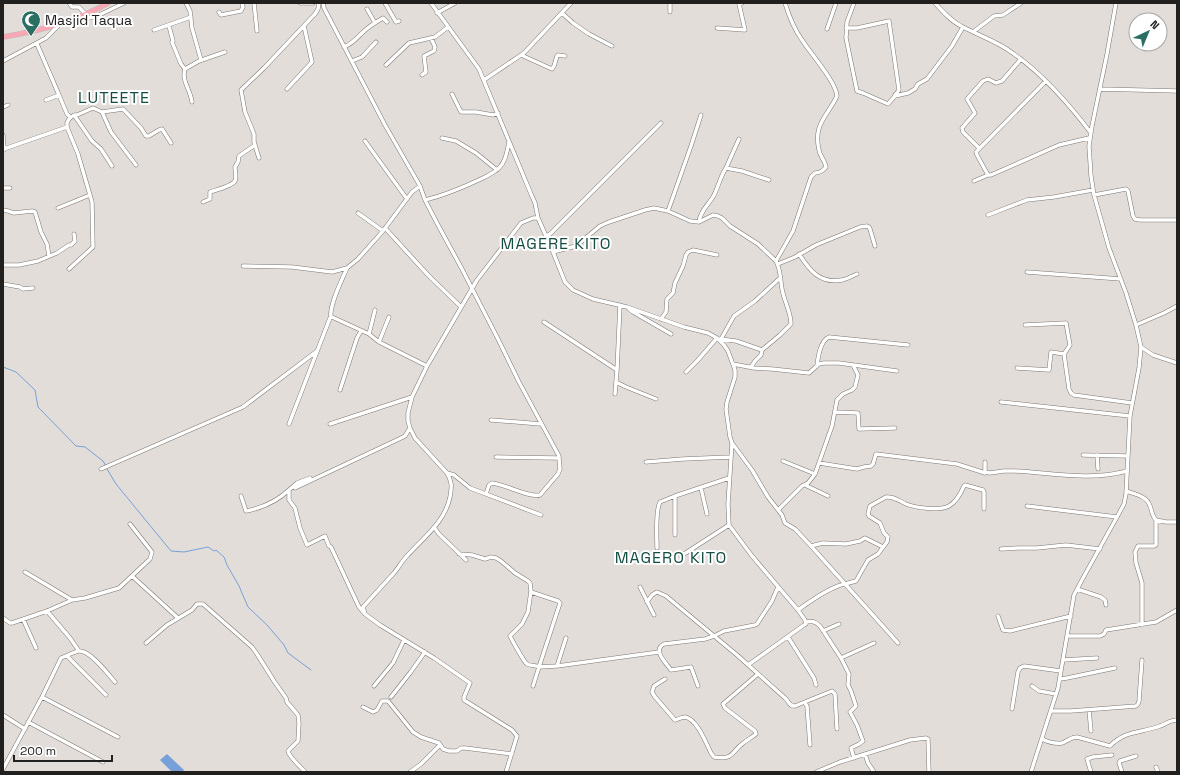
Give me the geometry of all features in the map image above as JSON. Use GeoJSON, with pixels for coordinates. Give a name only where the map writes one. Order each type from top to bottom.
{"type":"FeatureCollection","features":[{"type":"Feature","properties":{"kind":"main road"},"geometry":{"type":"LineString","coordinates":[[3,37],[35,31],[60,24],[86,15],[108,3]]}},
{"type":"Feature","properties":{"kind":"street"},"geometry":{"type":"LineString","coordinates":[[69,3],[72,7],[79,7],[89,18],[95,17],[124,3]]}},
{"type":"Feature","properties":{"kind":"street"},"geometry":{"type":"LineString","coordinates":[[186,3],[189,7],[192,28],[202,60]]}},
{"type":"Feature","properties":{"kind":"street"},"geometry":{"type":"LineString","coordinates":[[219,12],[221,15],[241,12],[243,7],[242,3]]}},
{"type":"Feature","properties":{"kind":"street"},"geometry":{"type":"LineString","coordinates":[[254,3],[257,31]]}},
{"type":"Feature","properties":{"kind":"street"},"geometry":{"type":"LineString","coordinates":[[300,3],[313,3]]}},
{"type":"Feature","properties":{"kind":"street"},"geometry":{"type":"LineString","coordinates":[[259,158],[254,142],[254,134],[245,112],[241,90],[304,26],[316,12],[319,3]]}},
{"type":"Feature","properties":{"kind":"street"},"geometry":{"type":"LineString","coordinates":[[323,3],[324,8],[344,47],[385,125],[420,186],[425,200],[559,456],[560,469],[558,474],[540,495],[536,496],[492,482],[489,485],[486,494]]}},
{"type":"Feature","properties":{"kind":"street"},"geometry":{"type":"LineString","coordinates":[[385,3],[396,22],[400,21]]}},
{"type":"Feature","properties":{"kind":"street"},"geometry":{"type":"LineString","coordinates":[[431,3],[476,63],[532,194],[538,218],[565,282],[573,290],[593,299],[627,307],[684,327],[708,333],[719,338],[736,341],[762,350]]}},
{"type":"Feature","properties":{"kind":"street"},"geometry":{"type":"LineString","coordinates":[[437,13],[454,3]]}},
{"type":"Feature","properties":{"kind":"street"},"geometry":{"type":"LineString","coordinates":[[484,80],[521,55],[562,13],[566,5],[571,3]]}},
{"type":"Feature","properties":{"kind":"street"},"geometry":{"type":"LineString","coordinates":[[670,3],[670,12]]}},
{"type":"Feature","properties":{"kind":"street"},"geometry":{"type":"LineString","coordinates":[[717,28],[745,30],[739,4],[742,3]]}},
{"type":"Feature","properties":{"kind":"street"},"geometry":{"type":"LineString","coordinates":[[777,263],[793,231],[811,177],[815,173],[819,173],[824,170],[826,167],[825,162],[818,150],[818,134],[820,124],[837,96],[837,93],[821,65],[801,39],[789,16],[785,3]]}},
{"type":"Feature","properties":{"kind":"street"},"geometry":{"type":"LineString","coordinates":[[826,29],[836,3]]}},
{"type":"Feature","properties":{"kind":"street"},"geometry":{"type":"LineString","coordinates":[[846,28],[857,28],[889,21],[899,90],[888,104],[857,91],[846,38],[846,28],[846,22],[854,3]]}},
{"type":"Feature","properties":{"kind":"street"},"geometry":{"type":"LineString","coordinates":[[935,3],[955,22],[1005,48],[1021,59],[1066,102],[1091,133]]}},
{"type":"Feature","properties":{"kind":"street"},"geometry":{"type":"LineString","coordinates":[[973,32],[994,16],[1003,15],[1020,3]]}},
{"type":"Feature","properties":{"kind":"street"},"geometry":{"type":"LineString","coordinates":[[1031,772],[1060,678],[1073,600],[1077,589],[1117,517],[1125,500],[1126,491],[1130,416],[1139,368],[1141,347],[1136,325],[1109,248],[1094,193],[1089,151],[1089,138],[1116,3]]}},
{"type":"Feature","properties":{"kind":"street"},"geometry":{"type":"LineString","coordinates":[[367,10],[375,23]]}},
{"type":"Feature","properties":{"kind":"street"},"geometry":{"type":"LineString","coordinates":[[562,13],[572,23],[612,46]]}},
{"type":"Feature","properties":{"kind":"street"},"geometry":{"type":"LineString","coordinates":[[154,30],[191,17]]}},
{"type":"Feature","properties":{"kind":"street"},"geometry":{"type":"LineString","coordinates":[[344,47],[358,39],[362,33],[383,18],[387,22]]}},
{"type":"Feature","properties":{"kind":"street"},"geometry":{"type":"LineString","coordinates":[[3,61],[37,44],[46,38],[60,24]]}},
{"type":"Feature","properties":{"kind":"street"},"geometry":{"type":"LineString","coordinates":[[169,26],[172,42],[181,64],[185,69],[184,78],[192,102]]}},
{"type":"Feature","properties":{"kind":"street"},"geometry":{"type":"LineString","coordinates":[[287,89],[312,62],[304,26]]}},
{"type":"Feature","properties":{"kind":"street"},"geometry":{"type":"LineString","coordinates":[[386,66],[409,43],[436,36],[448,27]]}},
{"type":"Feature","properties":{"kind":"street"},"geometry":{"type":"LineString","coordinates":[[895,96],[908,93],[927,78],[952,46],[963,27]]}},
{"type":"Feature","properties":{"kind":"street"},"geometry":{"type":"LineString","coordinates":[[422,75],[426,72],[424,56],[434,51],[435,47],[431,38]]}},
{"type":"Feature","properties":{"kind":"street"},"geometry":{"type":"LineString","coordinates":[[352,61],[362,57],[376,42]]}},
{"type":"Feature","properties":{"kind":"street"},"geometry":{"type":"LineString","coordinates":[[37,44],[67,114],[72,116],[92,141],[100,148],[112,166]]}},
{"type":"Feature","properties":{"kind":"street"},"geometry":{"type":"LineString","coordinates":[[185,69],[202,60],[225,52]]}},
{"type":"Feature","properties":{"kind":"street"},"geometry":{"type":"LineString","coordinates":[[521,55],[552,69],[557,56],[565,56]]}},
{"type":"Feature","properties":{"kind":"street"},"geometry":{"type":"LineString","coordinates":[[979,148],[963,132],[962,128],[975,113],[967,99],[983,81],[988,79],[996,83],[1002,81],[1021,59]]}},
{"type":"Feature","properties":{"kind":"street"},"geometry":{"type":"LineString","coordinates":[[988,175],[976,152],[1046,82]]}},
{"type":"Feature","properties":{"kind":"street"},"geometry":{"type":"LineString","coordinates":[[1100,89],[1177,91]]}},
{"type":"Feature","properties":{"kind":"street"},"geometry":{"type":"LineString","coordinates":[[452,94],[461,112],[476,112],[493,116],[498,113]]}},
{"type":"Feature","properties":{"kind":"street"},"geometry":{"type":"LineString","coordinates":[[46,100],[59,95]]}},
{"type":"Feature","properties":{"kind":"street"},"geometry":{"type":"LineString","coordinates":[[3,107],[8,105]]}},
{"type":"Feature","properties":{"kind":"street"},"geometry":{"type":"LineString","coordinates":[[69,269],[93,248],[93,204],[78,154],[67,127],[67,123],[72,116],[92,108],[102,112],[123,109],[141,128],[146,136],[149,136],[162,129],[171,144]]}},
{"type":"Feature","properties":{"kind":"street"},"geometry":{"type":"LineString","coordinates":[[102,112],[110,130],[136,165]]}},
{"type":"Feature","properties":{"kind":"street"},"geometry":{"type":"LineString","coordinates":[[668,211],[691,146],[700,115]]}},
{"type":"Feature","properties":{"kind":"street"},"geometry":{"type":"LineString","coordinates":[[546,236],[550,234],[589,196],[661,123]]}},
{"type":"Feature","properties":{"kind":"street"},"geometry":{"type":"LineString","coordinates":[[3,135],[3,150],[67,127]]}},
{"type":"Feature","properties":{"kind":"street"},"geometry":{"type":"LineString","coordinates":[[442,138],[456,141],[476,153],[497,170]]}},
{"type":"Feature","properties":{"kind":"street"},"geometry":{"type":"LineString","coordinates":[[974,181],[1059,145],[1089,138]]}},
{"type":"Feature","properties":{"kind":"street"},"geometry":{"type":"LineString","coordinates":[[699,222],[701,213],[712,197],[738,139]]}},
{"type":"Feature","properties":{"kind":"street"},"geometry":{"type":"LineString","coordinates":[[365,141],[407,198]]}},
{"type":"Feature","properties":{"kind":"street"},"geometry":{"type":"LineString","coordinates":[[425,200],[445,195],[497,170],[506,157],[509,141]]}},
{"type":"Feature","properties":{"kind":"street"},"geometry":{"type":"LineString","coordinates":[[203,202],[209,199],[211,192],[235,182],[236,179],[234,168],[240,156],[255,145]]}},
{"type":"Feature","properties":{"kind":"street"},"geometry":{"type":"LineString","coordinates":[[726,168],[742,171],[769,180]]}},
{"type":"Feature","properties":{"kind":"street"},"geometry":{"type":"LineString","coordinates":[[243,266],[292,267],[332,272],[347,268],[358,259],[384,229],[407,198],[420,186]]}},
{"type":"Feature","properties":{"kind":"street"},"geometry":{"type":"LineString","coordinates":[[3,188],[10,188]]}},
{"type":"Feature","properties":{"kind":"street"},"geometry":{"type":"LineString","coordinates":[[988,215],[1028,200],[1126,189],[1128,191],[1133,216],[1135,219],[1177,220]]}},
{"type":"Feature","properties":{"kind":"street"},"geometry":{"type":"LineString","coordinates":[[58,208],[90,195]]}},
{"type":"Feature","properties":{"kind":"street"},"geometry":{"type":"LineString","coordinates":[[553,252],[576,246],[600,226],[617,218],[654,208],[668,211],[690,221],[699,222],[713,216],[722,218],[730,226],[762,247],[777,263],[781,275],[782,290],[791,324],[780,336],[762,350],[761,355],[751,367]]}},
{"type":"Feature","properties":{"kind":"street"},"geometry":{"type":"LineString","coordinates":[[3,210],[14,213],[35,212],[41,232],[47,244],[48,256]]}},
{"type":"Feature","properties":{"kind":"street"},"geometry":{"type":"LineString","coordinates":[[358,213],[384,229],[461,307]]}},
{"type":"Feature","properties":{"kind":"street"},"geometry":{"type":"LineString","coordinates":[[361,607],[441,520],[448,506],[452,483],[448,473],[415,438],[408,422],[408,413],[412,397],[427,366],[477,280],[516,227],[526,220],[538,218]]}},
{"type":"Feature","properties":{"kind":"street"},"geometry":{"type":"LineString","coordinates":[[777,263],[860,227],[869,227],[875,246]]}},
{"type":"Feature","properties":{"kind":"street"},"geometry":{"type":"LineString","coordinates":[[3,265],[19,265],[38,262],[69,245],[72,245],[75,241],[74,234]]}},
{"type":"Feature","properties":{"kind":"street"},"geometry":{"type":"LineString","coordinates":[[661,319],[666,312],[667,300],[673,292],[686,254],[693,250],[717,255]]}},
{"type":"Feature","properties":{"kind":"street"},"geometry":{"type":"LineString","coordinates":[[799,254],[816,276],[823,279],[842,280],[857,274]]}},
{"type":"Feature","properties":{"kind":"street"},"geometry":{"type":"LineString","coordinates":[[289,424],[331,317],[330,313],[334,300],[347,268]]}},
{"type":"Feature","properties":{"kind":"street"},"geometry":{"type":"LineString","coordinates":[[1027,272],[1121,279]]}},
{"type":"Feature","properties":{"kind":"street"},"geometry":{"type":"LineString","coordinates":[[686,372],[719,338],[734,316],[755,301],[780,278]]}},
{"type":"Feature","properties":{"kind":"street"},"geometry":{"type":"LineString","coordinates":[[3,284],[20,287],[23,289],[33,288]]}},
{"type":"Feature","properties":{"kind":"street"},"geometry":{"type":"LineString","coordinates":[[615,394],[620,305]]}},
{"type":"Feature","properties":{"kind":"street"},"geometry":{"type":"LineString","coordinates":[[1136,325],[1177,306]]}},
{"type":"Feature","properties":{"kind":"street"},"geometry":{"type":"LineString","coordinates":[[627,307],[671,334]]}},
{"type":"Feature","properties":{"kind":"street"},"geometry":{"type":"LineString","coordinates":[[369,334],[375,310]]}},
{"type":"Feature","properties":{"kind":"street"},"geometry":{"type":"LineString","coordinates":[[331,317],[369,334],[379,342],[427,366]]}},
{"type":"Feature","properties":{"kind":"street"},"geometry":{"type":"LineString","coordinates":[[379,342],[389,317]]}},
{"type":"Feature","properties":{"kind":"street"},"geometry":{"type":"LineString","coordinates":[[544,322],[617,370]]}},
{"type":"Feature","properties":{"kind":"street"},"geometry":{"type":"LineString","coordinates":[[1025,325],[1066,323],[1070,345],[1064,354],[1069,389],[1071,393],[1074,395],[1132,403]]}},
{"type":"Feature","properties":{"kind":"street"},"geometry":{"type":"LineString","coordinates":[[340,390],[357,338],[361,331]]}},
{"type":"Feature","properties":{"kind":"street"},"geometry":{"type":"LineString","coordinates":[[817,366],[825,339],[829,337],[908,345]]}},
{"type":"Feature","properties":{"kind":"street"},"geometry":{"type":"LineString","coordinates":[[719,338],[728,351],[733,364],[735,377],[726,409],[732,443],[782,515],[785,523],[794,529],[811,546],[898,643]]}},
{"type":"Feature","properties":{"kind":"street"},"geometry":{"type":"LineString","coordinates":[[1141,347],[1152,355],[1177,363]]}},
{"type":"Feature","properties":{"kind":"street"},"geometry":{"type":"LineString","coordinates":[[101,469],[243,407],[317,351]]}},
{"type":"Feature","properties":{"kind":"street"},"geometry":{"type":"LineString","coordinates":[[1017,368],[1049,370],[1052,352],[1064,354]]}},
{"type":"Feature","properties":{"kind":"street"},"geometry":{"type":"LineString","coordinates":[[733,364],[754,368],[810,373],[817,366],[824,363],[897,371]]}},
{"type":"Feature","properties":{"kind":"street"},"geometry":{"type":"LineString","coordinates":[[853,365],[858,375]]}},
{"type":"Feature","properties":{"kind":"street"},"geometry":{"type":"LineString","coordinates":[[778,510],[815,474],[832,426],[838,400],[846,392],[853,389],[861,366]]}},
{"type":"Feature","properties":{"kind":"street"},"geometry":{"type":"LineString","coordinates":[[616,382],[626,388],[656,399]]}},
{"type":"Feature","properties":{"kind":"street"},"geometry":{"type":"LineString","coordinates":[[330,424],[412,397]]}},
{"type":"Feature","properties":{"kind":"street"},"geometry":{"type":"LineString","coordinates":[[1001,402],[1130,416]]}},
{"type":"Feature","properties":{"kind":"street"},"geometry":{"type":"LineString","coordinates":[[835,412],[858,413],[859,429],[895,428]]}},
{"type":"Feature","properties":{"kind":"street"},"geometry":{"type":"LineString","coordinates":[[491,420],[541,424]]}},
{"type":"Feature","properties":{"kind":"street"},"geometry":{"type":"LineString","coordinates":[[289,490],[405,436],[410,428]]}},
{"type":"Feature","properties":{"kind":"street"},"geometry":{"type":"LineString","coordinates":[[732,443],[728,504],[729,525],[752,556],[798,610],[806,622]]}},
{"type":"Feature","properties":{"kind":"street"},"geometry":{"type":"LineString","coordinates":[[819,463],[857,469],[871,466],[876,454],[957,464],[985,473],[1015,471],[1085,476],[1108,476],[1127,471]]}},
{"type":"Feature","properties":{"kind":"street"},"geometry":{"type":"LineString","coordinates":[[1083,455],[1128,456]]}},
{"type":"Feature","properties":{"kind":"street"},"geometry":{"type":"LineString","coordinates":[[1097,455],[1098,469]]}},
{"type":"Feature","properties":{"kind":"street"},"geometry":{"type":"LineString","coordinates":[[496,457],[559,458]]}},
{"type":"Feature","properties":{"kind":"street"},"geometry":{"type":"LineString","coordinates":[[646,462],[730,457]]}},
{"type":"Feature","properties":{"kind":"street"},"geometry":{"type":"LineString","coordinates":[[783,461],[815,474]]}},
{"type":"Feature","properties":{"kind":"street"},"geometry":{"type":"LineString","coordinates":[[985,462],[985,473]]}},
{"type":"Feature","properties":{"kind":"street"},"geometry":{"type":"LineString","coordinates":[[448,473],[454,475],[467,486],[541,515]]}},
{"type":"Feature","properties":{"kind":"street"},"geometry":{"type":"LineString","coordinates":[[241,496],[246,511],[272,502],[283,496],[297,483],[310,478]]}},
{"type":"Feature","properties":{"kind":"street"},"geometry":{"type":"LineString","coordinates":[[657,548],[658,505],[662,500],[729,478]]}},
{"type":"Feature","properties":{"kind":"street"},"geometry":{"type":"LineString","coordinates":[[805,485],[828,496]]}},
{"type":"Feature","properties":{"kind":"street"},"geometry":{"type":"LineString","coordinates":[[798,610],[811,600],[832,589],[856,581],[868,560],[878,554],[884,547],[888,537],[883,531],[880,523],[868,514],[870,506],[886,497],[896,498],[907,504],[921,508],[948,507],[955,501],[965,485],[983,490],[984,509]]}},
{"type":"Feature","properties":{"kind":"street"},"geometry":{"type":"LineString","coordinates":[[701,488],[707,514]]}},
{"type":"Feature","properties":{"kind":"street"},"geometry":{"type":"LineString","coordinates":[[289,490],[289,500],[295,508],[300,528],[307,545],[325,536],[365,614],[470,683],[464,700],[512,730],[517,736],[506,772]]}},
{"type":"Feature","properties":{"kind":"street"},"geometry":{"type":"LineString","coordinates":[[1126,491],[1144,497],[1149,503],[1152,515],[1156,520],[1156,544],[1154,546],[1138,546],[1135,552],[1142,586],[1142,625]]}},
{"type":"Feature","properties":{"kind":"street"},"geometry":{"type":"LineString","coordinates":[[675,496],[675,535]]}},
{"type":"Feature","properties":{"kind":"street"},"geometry":{"type":"LineString","coordinates":[[1027,506],[1117,517]]}},
{"type":"Feature","properties":{"kind":"street"},"geometry":{"type":"LineString","coordinates":[[1156,520],[1177,522]]}},
{"type":"Feature","properties":{"kind":"street"},"geometry":{"type":"LineString","coordinates":[[3,618],[12,623],[47,611],[72,600],[85,598],[119,588],[150,559],[152,552],[130,524]]}},
{"type":"Feature","properties":{"kind":"street"},"geometry":{"type":"LineString","coordinates":[[681,556],[729,525]]}},
{"type":"Feature","properties":{"kind":"street"},"geometry":{"type":"LineString","coordinates":[[434,527],[438,534],[466,560]]}},
{"type":"Feature","properties":{"kind":"street"},"geometry":{"type":"LineString","coordinates":[[811,546],[823,543],[850,543],[866,538],[884,547]]}},
{"type":"Feature","properties":{"kind":"street"},"geometry":{"type":"LineString","coordinates":[[1001,549],[1037,548],[1066,545],[1100,549]]}},
{"type":"Feature","properties":{"kind":"street"},"geometry":{"type":"LineString","coordinates":[[459,554],[472,555],[485,559],[491,557],[496,558],[528,581],[531,588],[529,609],[522,624],[510,636],[525,662],[528,664],[539,667],[557,666],[659,652]]}},
{"type":"Feature","properties":{"kind":"street"},"geometry":{"type":"LineString","coordinates":[[24,572],[72,600]]}},
{"type":"Feature","properties":{"kind":"street"},"geometry":{"type":"LineString","coordinates":[[132,576],[178,618]]}},
{"type":"Feature","properties":{"kind":"street"},"geometry":{"type":"LineString","coordinates":[[640,587],[654,615]]}},
{"type":"Feature","properties":{"kind":"street"},"geometry":{"type":"LineString","coordinates":[[698,686],[691,667],[689,666],[672,670],[663,660],[659,652],[659,647],[664,644],[714,636],[724,631],[757,624],[772,601],[778,587]]}},
{"type":"Feature","properties":{"kind":"street"},"geometry":{"type":"LineString","coordinates":[[1077,589],[1101,597],[1105,600],[1106,605]]}},
{"type":"Feature","properties":{"kind":"street"},"geometry":{"type":"LineString","coordinates":[[531,592],[560,603],[533,686]]}},
{"type":"Feature","properties":{"kind":"street"},"geometry":{"type":"LineString","coordinates":[[647,602],[654,593],[662,593],[786,698],[792,706],[805,703],[833,692],[835,694],[837,729]]}},
{"type":"Feature","properties":{"kind":"street"},"geometry":{"type":"LineString","coordinates":[[146,643],[167,625],[192,610],[198,604],[202,604],[252,647],[286,698],[287,702],[298,715],[298,741],[288,751],[289,755],[305,772]]}},
{"type":"Feature","properties":{"kind":"street"},"geometry":{"type":"LineString","coordinates":[[1068,636],[1100,636],[1104,634],[1106,630],[1156,622],[1177,610]]}},
{"type":"Feature","properties":{"kind":"street"},"geometry":{"type":"LineString","coordinates":[[47,611],[79,651]]}},
{"type":"Feature","properties":{"kind":"street"},"geometry":{"type":"LineString","coordinates":[[998,616],[1003,630],[1010,631],[1071,616]]}},
{"type":"Feature","properties":{"kind":"street"},"geometry":{"type":"LineString","coordinates":[[23,619],[36,648]]}},
{"type":"Feature","properties":{"kind":"street"},"geometry":{"type":"LineString","coordinates":[[748,665],[801,628],[806,624],[806,622],[816,622],[841,658],[849,674],[848,685],[852,691],[856,706],[850,712],[863,740],[851,748],[854,758]]}},
{"type":"Feature","properties":{"kind":"street"},"geometry":{"type":"LineString","coordinates":[[823,631],[838,624]]}},
{"type":"Feature","properties":{"kind":"street"},"geometry":{"type":"LineString","coordinates":[[788,637],[814,678],[816,685]]}},
{"type":"Feature","properties":{"kind":"street"},"geometry":{"type":"LineString","coordinates":[[557,666],[566,638]]}},
{"type":"Feature","properties":{"kind":"street"},"geometry":{"type":"LineString","coordinates":[[374,686],[393,663],[404,640]]}},
{"type":"Feature","properties":{"kind":"street"},"geometry":{"type":"LineString","coordinates":[[841,658],[874,643]]}},
{"type":"Feature","properties":{"kind":"street"},"geometry":{"type":"LineString","coordinates":[[3,769],[42,697],[61,658],[79,651],[85,652],[99,663],[115,682]]}},
{"type":"Feature","properties":{"kind":"street"},"geometry":{"type":"LineString","coordinates":[[390,697],[425,652]]}},
{"type":"Feature","properties":{"kind":"street"},"geometry":{"type":"LineString","coordinates":[[67,656],[106,695]]}},
{"type":"Feature","properties":{"kind":"street"},"geometry":{"type":"LineString","coordinates":[[1063,660],[1097,658]]}},
{"type":"Feature","properties":{"kind":"street"},"geometry":{"type":"LineString","coordinates":[[1051,711],[1089,710],[1137,705],[1139,701],[1142,660]]}},
{"type":"Feature","properties":{"kind":"street"},"geometry":{"type":"LineString","coordinates":[[1012,709],[1020,668],[1024,666],[1061,671]]}},
{"type":"Feature","properties":{"kind":"street"},"geometry":{"type":"LineString","coordinates":[[1060,678],[1067,678],[1115,668]]}},
{"type":"Feature","properties":{"kind":"street"},"geometry":{"type":"LineString","coordinates":[[665,679],[653,688],[652,692],[655,697],[676,720],[683,717],[688,718],[696,724],[711,753],[714,757],[720,758],[733,755],[741,745],[756,734],[755,731],[723,704],[758,674]]}},
{"type":"Feature","properties":{"kind":"street"},"geometry":{"type":"LineString","coordinates":[[1032,686],[1039,691],[1056,694]]}},
{"type":"Feature","properties":{"kind":"street"},"geometry":{"type":"LineString","coordinates":[[42,697],[118,737]]}},
{"type":"Feature","properties":{"kind":"street"},"geometry":{"type":"LineString","coordinates":[[363,707],[373,712],[377,710],[382,701],[388,701],[413,732],[439,744],[443,749],[449,751],[457,751],[461,748],[465,748],[512,754]]}},
{"type":"Feature","properties":{"kind":"street"},"geometry":{"type":"LineString","coordinates":[[805,703],[807,706],[810,745]]}},
{"type":"Feature","properties":{"kind":"street"},"geometry":{"type":"LineString","coordinates":[[1089,710],[1091,732]]}},
{"type":"Feature","properties":{"kind":"street"},"geometry":{"type":"LineString","coordinates":[[3,714],[25,729]]}},
{"type":"Feature","properties":{"kind":"street"},"geometry":{"type":"LineString","coordinates":[[1042,739],[1049,742],[1061,743],[1073,737],[1077,737],[1110,746],[1116,740],[1125,735],[1161,726],[1171,720],[1177,720]]}},
{"type":"Feature","properties":{"kind":"street"},"geometry":{"type":"LineString","coordinates":[[28,722],[103,762]]}},
{"type":"Feature","properties":{"kind":"street"},"geometry":{"type":"LineString","coordinates":[[816,772],[840,762],[910,740],[926,738],[928,739],[929,772]]}},
{"type":"Feature","properties":{"kind":"street"},"geometry":{"type":"LineString","coordinates":[[410,772],[421,764],[440,745]]}},
{"type":"Feature","properties":{"kind":"street"},"geometry":{"type":"LineString","coordinates":[[865,754],[868,763],[874,772]]}},
{"type":"Feature","properties":{"kind":"street"},"geometry":{"type":"LineString","coordinates":[[1091,772],[1087,759],[1112,755]]}},
{"type":"Feature","properties":{"kind":"street"},"geometry":{"type":"LineString","coordinates":[[1122,772],[1119,763],[1120,761],[1136,756]]}},
{"type":"Feature","properties":{"kind":"street"},"geometry":{"type":"LineString","coordinates":[[1156,767],[1158,772]]}},
{"type":"Feature","properties":{"kind":"water"},"geometry":{"type":"Polygon","coordinates":[[[167,754],[184,770],[182,772],[172,772],[160,760],[167,754]]]}},
{"type":"Feature","properties":{"kind":"waterway"},"geometry":{"type":"LineString","coordinates":[[3,367],[16,372],[35,390],[38,407],[76,446],[85,447],[103,461],[106,466]]}},
{"type":"Feature","properties":{"kind":"waterway"},"geometry":{"type":"LineString","coordinates":[[107,469],[116,484],[171,551],[184,552],[208,547],[214,551],[216,550],[224,557],[248,607],[267,625],[284,645],[288,653],[311,670]]}},
{"type":"Feature","properties":{"kind":"place","name":"Masjid Taqua"},"geometry":{"type":"Point","coordinates":[31,37]}},
{"type":"Feature","properties":{"kind":"district","name":"LUTEETE"},"geometry":{"type":"Point","coordinates":[114,97]}},
{"type":"Feature","properties":{"kind":"district","name":"MAGERE KITO"},"geometry":{"type":"Point","coordinates":[556,243]}},
{"type":"Feature","properties":{"kind":"district","name":"MAGERO KITO"},"geometry":{"type":"Point","coordinates":[671,557]}}]}
